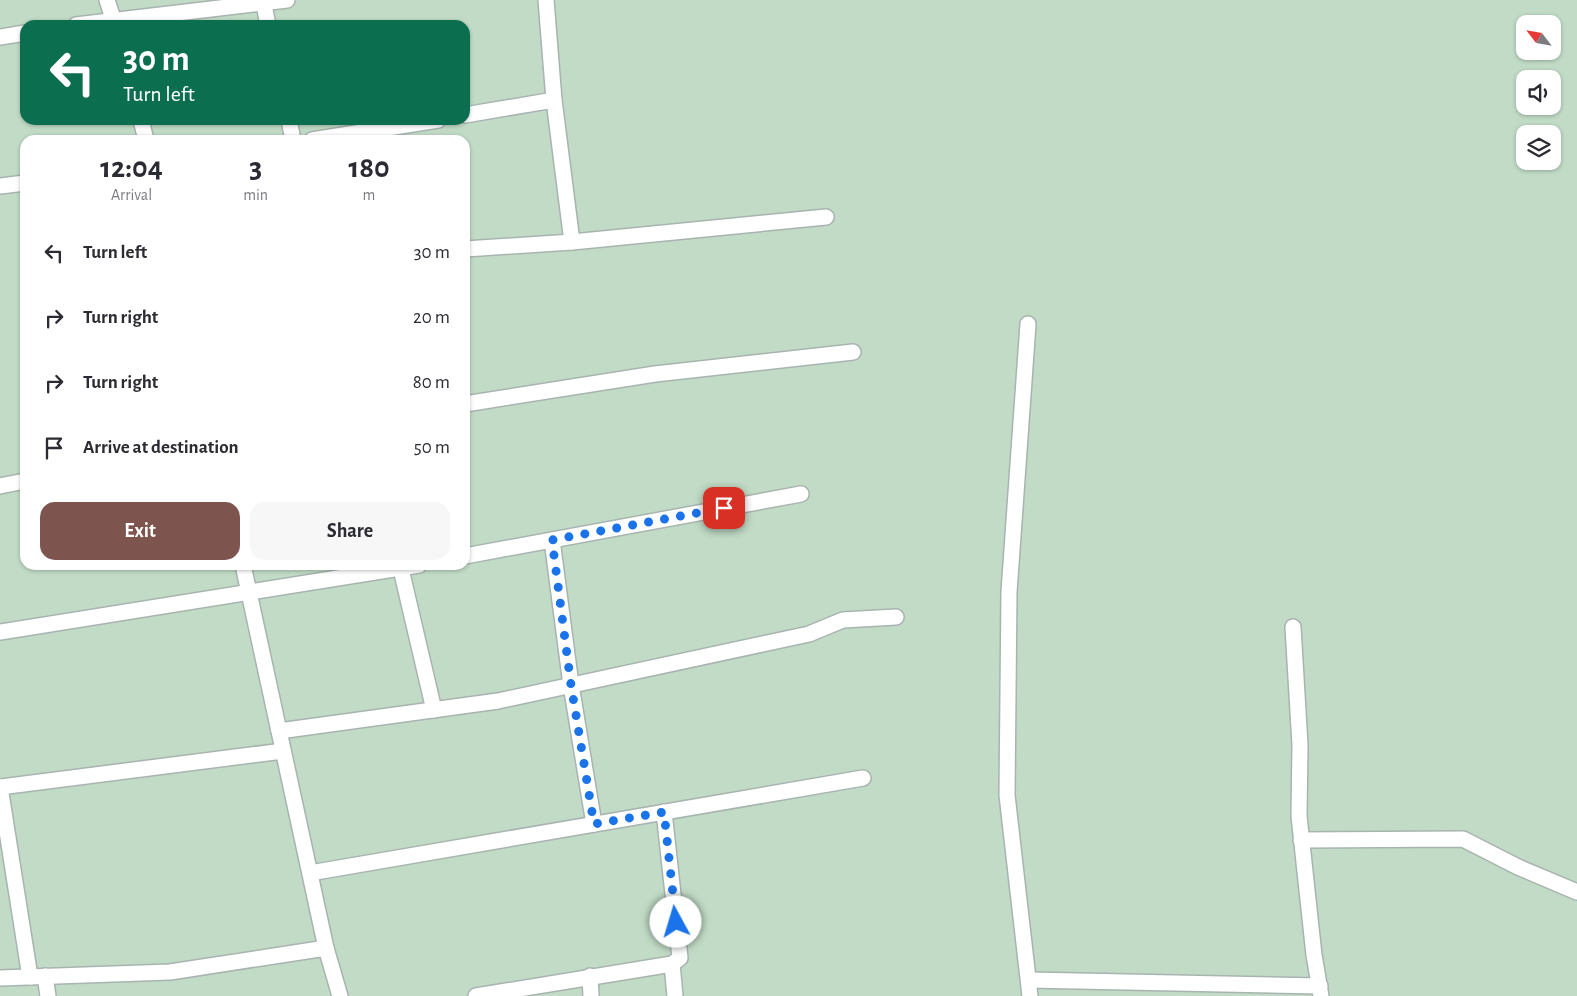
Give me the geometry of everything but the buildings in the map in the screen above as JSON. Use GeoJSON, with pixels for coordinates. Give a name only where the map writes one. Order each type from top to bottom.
{"type":"FeatureCollection","features":[{"type":"Feature","properties":{"kind":"street"},"geometry":{"type":"LineString","coordinates":[[107,0],[113,20]]}},
{"type":"Feature","properties":{"kind":"street"},"geometry":{"type":"LineString","coordinates":[[128,20],[263,1],[287,0]]}},
{"type":"Feature","properties":{"kind":"street"},"geometry":{"type":"LineString","coordinates":[[546,0],[554,100],[572,242]]}},
{"type":"Feature","properties":{"kind":"street"},"geometry":{"type":"LineString","coordinates":[[263,1],[267,20]]}},
{"type":"Feature","properties":{"kind":"street"},"geometry":{"type":"LineString","coordinates":[[0,37],[20,34]]}},
{"type":"Feature","properties":{"kind":"street"},"geometry":{"type":"LineString","coordinates":[[470,114],[554,100]]}},
{"type":"Feature","properties":{"kind":"street"},"geometry":{"type":"LineString","coordinates":[[344,135],[406,125]]}},
{"type":"Feature","properties":{"kind":"street"},"geometry":{"type":"LineString","coordinates":[[0,186],[20,184]]}},
{"type":"Feature","properties":{"kind":"street"},"geometry":{"type":"LineString","coordinates":[[470,248],[572,242],[826,217]]}},
{"type":"Feature","properties":{"kind":"street"},"geometry":{"type":"LineString","coordinates":[[1028,324],[1009,592],[1007,795],[1030,996]]}},
{"type":"Feature","properties":{"kind":"street"},"geometry":{"type":"LineString","coordinates":[[470,403],[655,374],[853,352]]}},
{"type":"Feature","properties":{"kind":"street"},"geometry":{"type":"LineString","coordinates":[[0,486],[20,482]]}},
{"type":"Feature","properties":{"kind":"street"},"geometry":{"type":"LineString","coordinates":[[470,555],[801,494]]}},
{"type":"Feature","properties":{"kind":"street"},"geometry":{"type":"LineString","coordinates":[[552,540],[571,685],[594,824]]}},
{"type":"Feature","properties":{"kind":"street"},"geometry":{"type":"LineString","coordinates":[[243,570],[326,948],[340,996]]}},
{"type":"Feature","properties":{"kind":"street"},"geometry":{"type":"LineString","coordinates":[[0,632],[248,594],[383,570]]}},
{"type":"Feature","properties":{"kind":"street"},"geometry":{"type":"LineString","coordinates":[[401,570],[434,710]]}},
{"type":"Feature","properties":{"kind":"street"},"geometry":{"type":"LineString","coordinates":[[279,731],[498,701],[809,634],[843,620],[896,617]]}},
{"type":"Feature","properties":{"kind":"street"},"geometry":{"type":"LineString","coordinates":[[1029,980],[1320,991],[1299,816],[1300,746],[1294,627]]}},
{"type":"Feature","properties":{"kind":"street"},"geometry":{"type":"LineString","coordinates":[[30,977],[0,787],[283,750]]}},
{"type":"Feature","properties":{"kind":"street"},"geometry":{"type":"LineString","coordinates":[[310,873],[862,778]]}},
{"type":"Feature","properties":{"kind":"street"},"geometry":{"type":"LineString","coordinates":[[476,996],[672,964],[680,958],[664,812]]}},
{"type":"Feature","properties":{"kind":"street"},"geometry":{"type":"LineString","coordinates":[[1301,840],[1463,839],[1518,867],[1577,892]]}},
{"type":"Feature","properties":{"kind":"street"},"geometry":{"type":"LineString","coordinates":[[0,978],[170,972],[326,948]]}},
{"type":"Feature","properties":{"kind":"street"},"geometry":{"type":"LineString","coordinates":[[672,964],[674,996]]}},
{"type":"Feature","properties":{"kind":"street"},"geometry":{"type":"LineString","coordinates":[[45,976],[48,996]]}},
{"type":"Feature","properties":{"kind":"street"},"geometry":{"type":"LineString","coordinates":[[590,976],[591,996]]}},
{"type":"Feature","properties":{"kind":"green space"},"geometry":{"type":"Polygon","coordinates":[[[0,0],[1577,0],[1577,996],[0,996],[0,0]]]}},
{"type":"Feature","properties":{"kind":"route"},"geometry":{"type":"LineString","coordinates":[[676,922],[664,812],[594,824],[571,685],[552,540],[724,508]]}}]}
